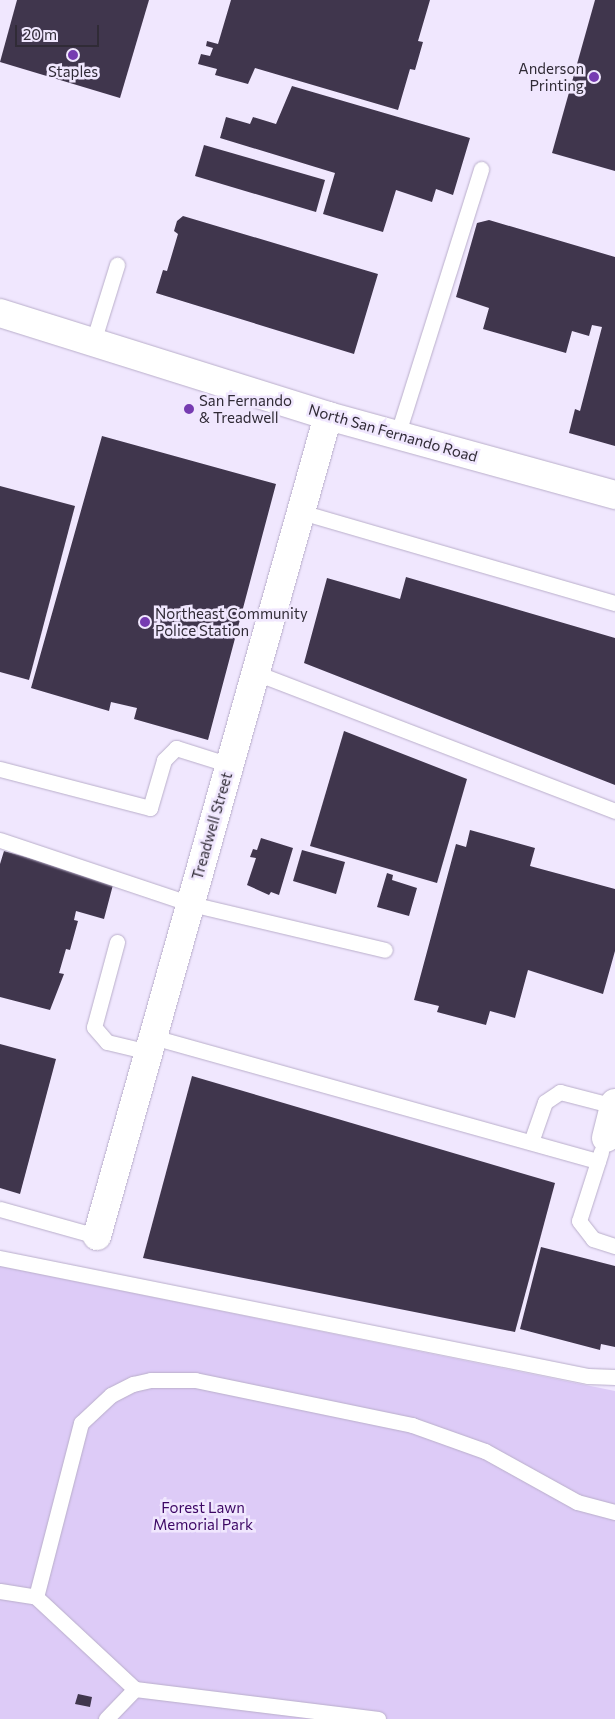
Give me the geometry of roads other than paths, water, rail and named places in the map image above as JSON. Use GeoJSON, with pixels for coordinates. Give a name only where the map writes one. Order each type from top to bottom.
{"type":"FeatureCollection","features":[{"type":"Feature","properties":{"kind":"street","name":"North San Fernando Road"},"geometry":{"type":"LineString","coordinates":[[0,313],[328,416],[615,495]]}},
{"type":"Feature","properties":{"kind":"street","name":"Treadwell Street"},"geometry":{"type":"LineString","coordinates":[[97,1236],[328,416]]}},
{"type":"Feature","properties":{"kind":"street"},"geometry":{"type":"LineString","coordinates":[[602,1150],[614,1105]]}},
{"type":"Feature","properties":{"kind":"lane"},"geometry":{"type":"LineString","coordinates":[[398,436],[481,169]]}},
{"type":"Feature","properties":{"kind":"lane"},"geometry":{"type":"LineString","coordinates":[[93,342],[117,265]]}},
{"type":"Feature","properties":{"kind":"lane"},"geometry":{"type":"LineString","coordinates":[[301,512],[615,603]]}},
{"type":"Feature","properties":{"kind":"lane"},"geometry":{"type":"LineString","coordinates":[[256,673],[615,811]]}},
{"type":"Feature","properties":{"kind":"lane"},"geometry":{"type":"LineString","coordinates":[[0,769],[150,808],[164,760],[176,748],[230,765]]}},
{"type":"Feature","properties":{"kind":"lane"},"geometry":{"type":"LineString","coordinates":[[0,840],[191,904],[385,950]]}},
{"type":"Feature","properties":{"kind":"lane"},"geometry":{"type":"LineString","coordinates":[[117,942],[94,1027],[107,1042],[151,1045],[531,1142],[602,1150],[579,1221],[593,1239],[615,1246]]}},
{"type":"Feature","properties":{"kind":"lane"},"geometry":{"type":"LineString","coordinates":[[531,1142],[545,1102],[560,1092],[614,1105]]}},
{"type":"Feature","properties":{"kind":"lane"},"geometry":{"type":"LineString","coordinates":[[0,1209],[97,1236]]}},
{"type":"Feature","properties":{"kind":"lane"},"geometry":{"type":"LineString","coordinates":[[0,1258],[588,1376],[615,1377]]}},
{"type":"Feature","properties":{"kind":"lane"},"geometry":{"type":"LineString","coordinates":[[36,1597],[80,1423],[111,1395],[133,1384],[151,1380],[195,1380],[412,1425],[485,1450],[577,1502],[615,1512]]}},
{"type":"Feature","properties":{"kind":"lane"},"geometry":{"type":"LineString","coordinates":[[0,1591],[36,1597],[135,1689],[378,1719]]}},
{"type":"Feature","properties":{"kind":"lane"},"geometry":{"type":"LineString","coordinates":[[106,1719],[135,1689]]}},
{"type":"Feature","properties":{"kind":"place","name":"Staples"},"geometry":{"type":"Point","coordinates":[73,55]}},
{"type":"Feature","properties":{"kind":"place","name":"Anderson Printing"},"geometry":{"type":"Point","coordinates":[594,77]}},
{"type":"Feature","properties":{"kind":"place","name":"San Fernando & Treadwell"},"geometry":{"type":"Point","coordinates":[189,409]}},
{"type":"Feature","properties":{"kind":"place","name":"Northeast Community Police Station"},"geometry":{"type":"Point","coordinates":[145,622]}},
{"type":"Feature","properties":{"kind":"park label","name":"Forest Lawn Memorial Park"},"geometry":{"type":"Point","coordinates":[203,1516]}}]}
